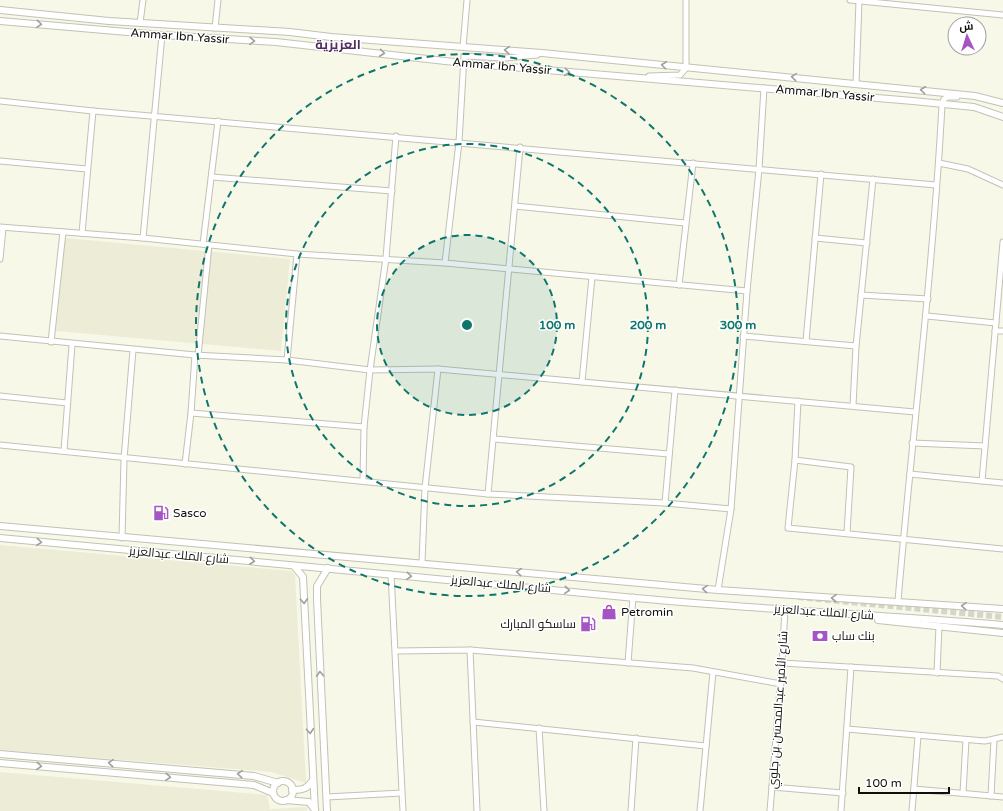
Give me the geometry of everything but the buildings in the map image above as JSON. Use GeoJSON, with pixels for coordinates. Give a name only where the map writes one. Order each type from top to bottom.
{"type":"FeatureCollection","features":[{"type":"Feature","properties":{"kind":"street"},"geometry":{"type":"LineString","coordinates":[[140,23],[143,0]]}},
{"type":"Feature","properties":{"kind":"street"},"geometry":{"type":"LineString","coordinates":[[215,28],[218,0]]}},
{"type":"Feature","properties":{"kind":"street"},"geometry":{"type":"LineString","coordinates":[[463,46],[467,0]]}},
{"type":"Feature","properties":{"kind":"street"},"geometry":{"type":"LineString","coordinates":[[632,77],[680,75],[686,68],[686,0]]}},
{"type":"Feature","properties":{"kind":"street"},"geometry":{"type":"LineString","coordinates":[[850,0],[1003,15]]}},
{"type":"Feature","properties":{"kind":"street"},"geometry":{"type":"LineString","coordinates":[[856,84],[859,1]]}},
{"type":"Feature","properties":{"kind":"street","name":"Ammar Ibn Yassir"},"geometry":{"type":"LineString","coordinates":[[0,10],[140,23],[549,53],[981,97],[1003,103]]}},
{"type":"Feature","properties":{"kind":"street","name":"Ammar Ibn Yassir"},"geometry":{"type":"LineString","coordinates":[[0,21],[162,35],[276,42],[462,63],[974,107],[1003,117]]}},
{"type":"Feature","properties":{"kind":"street"},"geometry":{"type":"LineString","coordinates":[[142,238],[162,35]]}},
{"type":"Feature","properties":{"kind":"street"},"geometry":{"type":"LineString","coordinates":[[445,263],[459,142],[462,63],[464,56],[505,58],[549,53]]}},
{"type":"Feature","properties":{"kind":"street"},"geometry":{"type":"LineString","coordinates":[[718,590],[731,509],[738,396],[759,169],[764,88]]}},
{"type":"Feature","properties":{"kind":"street"},"geometry":{"type":"LineString","coordinates":[[898,602],[915,412],[927,316],[942,105],[944,99],[948,97],[981,97]]}},
{"type":"Feature","properties":{"kind":"street"},"geometry":{"type":"LineString","coordinates":[[0,101],[93,111],[396,136],[936,185]]}},
{"type":"Feature","properties":{"kind":"street"},"geometry":{"type":"LineString","coordinates":[[82,233],[93,111]]}},
{"type":"Feature","properties":{"kind":"street"},"geometry":{"type":"LineString","coordinates":[[185,464],[218,121]]}},
{"type":"Feature","properties":{"kind":"street"},"geometry":{"type":"LineString","coordinates":[[363,480],[364,427],[370,370],[386,258],[396,136]]}},
{"type":"Feature","properties":{"kind":"street"},"geometry":{"type":"LineString","coordinates":[[488,494],[520,148]]}},
{"type":"Feature","properties":{"kind":"street"},"geometry":{"type":"LineString","coordinates":[[0,161],[87,169]]}},
{"type":"Feature","properties":{"kind":"street"},"geometry":{"type":"LineString","coordinates":[[679,285],[693,163]]}},
{"type":"Feature","properties":{"kind":"street"},"geometry":{"type":"LineString","coordinates":[[939,163],[968,169],[1003,185]]}},
{"type":"Feature","properties":{"kind":"street"},"geometry":{"type":"LineString","coordinates":[[806,341],[821,174]]}},
{"type":"Feature","properties":{"kind":"street"},"geometry":{"type":"LineString","coordinates":[[212,178],[392,192]]}},
{"type":"Feature","properties":{"kind":"street"},"geometry":{"type":"LineString","coordinates":[[853,406],[856,346],[873,179]]}},
{"type":"Feature","properties":{"kind":"street"},"geometry":{"type":"LineString","coordinates":[[515,206],[685,223]]}},
{"type":"Feature","properties":{"kind":"street"},"geometry":{"type":"LineString","coordinates":[[0,259],[1,228],[142,238],[297,254],[386,258],[510,268],[747,291]]}},
{"type":"Feature","properties":{"kind":"street"},"geometry":{"type":"LineString","coordinates":[[51,342],[63,232]]}},
{"type":"Feature","properties":{"kind":"street"},"geometry":{"type":"LineString","coordinates":[[815,238],[867,243]]}},
{"type":"Feature","properties":{"kind":"street"},"geometry":{"type":"LineString","coordinates":[[982,481],[1003,242]]}},
{"type":"Feature","properties":{"kind":"street"},"geometry":{"type":"LineString","coordinates":[[286,360],[297,254]]}},
{"type":"Feature","properties":{"kind":"street"},"geometry":{"type":"LineString","coordinates":[[582,382],[592,277]]}},
{"type":"Feature","properties":{"kind":"street"},"geometry":{"type":"LineString","coordinates":[[861,295],[928,299]]}},
{"type":"Feature","properties":{"kind":"street"},"geometry":{"type":"LineString","coordinates":[[927,316],[996,323]]}},
{"type":"Feature","properties":{"kind":"street"},"geometry":{"type":"LineString","coordinates":[[995,331],[1003,332]]}},
{"type":"Feature","properties":{"kind":"street"},"geometry":{"type":"LineString","coordinates":[[0,336],[196,356],[286,360],[370,370],[438,369],[915,412]]}},
{"type":"Feature","properties":{"kind":"street"},"geometry":{"type":"LineString","coordinates":[[743,336],[856,346]]}},
{"type":"Feature","properties":{"kind":"street"},"geometry":{"type":"LineString","coordinates":[[64,451],[72,344]]}},
{"type":"Feature","properties":{"kind":"street"},"geometry":{"type":"LineString","coordinates":[[122,538],[124,459],[133,350]]}},
{"type":"Feature","properties":{"kind":"street"},"geometry":{"type":"LineString","coordinates":[[422,564],[425,488],[438,369]]}},
{"type":"Feature","properties":{"kind":"street"},"geometry":{"type":"LineString","coordinates":[[665,503],[675,390]]}},
{"type":"Feature","properties":{"kind":"street"},"geometry":{"type":"LineString","coordinates":[[0,396],[68,403]]}},
{"type":"Feature","properties":{"kind":"street"},"geometry":{"type":"LineString","coordinates":[[798,401],[795,460],[788,528],[1003,549]]}},
{"type":"Feature","properties":{"kind":"street"},"geometry":{"type":"LineString","coordinates":[[191,413],[364,427]]}},
{"type":"Feature","properties":{"kind":"street"},"geometry":{"type":"LineString","coordinates":[[494,439],[669,454]]}},
{"type":"Feature","properties":{"kind":"street"},"geometry":{"type":"LineString","coordinates":[[912,443],[985,446]]}},
{"type":"Feature","properties":{"kind":"street"},"geometry":{"type":"LineString","coordinates":[[0,445],[64,451],[124,459],[363,480],[488,494],[665,503],[731,509]]}},
{"type":"Feature","properties":{"kind":"street"},"geometry":{"type":"LineString","coordinates":[[795,460],[851,467],[847,533]]}},
{"type":"Feature","properties":{"kind":"street"},"geometry":{"type":"LineString","coordinates":[[910,474],[1003,483]]}},
{"type":"Feature","properties":{"kind":"street","name":"شارع الملك عبدالعزيز"},"geometry":{"type":"LineString","coordinates":[[0,526],[718,590],[1003,609]]}},
{"type":"Feature","properties":{"kind":"street","name":"شارع الملك عبدالعزيز"},"geometry":{"type":"LineString","coordinates":[[0,538],[827,614],[939,619],[1003,625]]}},
{"type":"Feature","properties":{"kind":"street"},"geometry":{"type":"LineString","coordinates":[[294,566],[302,573],[315,811]]}},
{"type":"Feature","properties":{"kind":"street"},"geometry":{"type":"LineString","coordinates":[[327,811],[319,664],[317,586],[328,568]]}},
{"type":"Feature","properties":{"kind":"street"},"geometry":{"type":"LineString","coordinates":[[391,574],[403,811]]}},
{"type":"Feature","properties":{"kind":"street"},"geometry":{"type":"LineString","coordinates":[[303,586],[310,584],[317,586]]}},
{"type":"Feature","properties":{"kind":"street"},"geometry":{"type":"LineString","coordinates":[[628,663],[633,597]]}},
{"type":"Feature","properties":{"kind":"street","name":"شارع الأمير عبدالمحسن بن جلوي"},"geometry":{"type":"LineString","coordinates":[[770,811],[781,684],[785,609]]}},
{"type":"Feature","properties":{"kind":"street"},"geometry":{"type":"LineString","coordinates":[[827,614],[1003,634]]}},
{"type":"Feature","properties":{"kind":"street"},"geometry":{"type":"LineString","coordinates":[[936,673],[939,626]]}},
{"type":"Feature","properties":{"kind":"street"},"geometry":{"type":"LineString","coordinates":[[396,651],[470,650],[693,668],[781,684]]}},
{"type":"Feature","properties":{"kind":"street"},"geometry":{"type":"LineString","coordinates":[[470,650],[477,811]]}},
{"type":"Feature","properties":{"kind":"street"},"geometry":{"type":"LineString","coordinates":[[782,663],[998,676],[1003,679]]}},
{"type":"Feature","properties":{"kind":"street"},"geometry":{"type":"LineString","coordinates":[[841,811],[851,667]]}},
{"type":"Feature","properties":{"kind":"street"},"geometry":{"type":"LineString","coordinates":[[700,811],[713,672]]}},
{"type":"Feature","properties":{"kind":"street"},"geometry":{"type":"LineString","coordinates":[[473,722],[706,746]]}},
{"type":"Feature","properties":{"kind":"street"},"geometry":{"type":"LineString","coordinates":[[539,728],[544,811]]}},
{"type":"Feature","properties":{"kind":"street"},"geometry":{"type":"LineString","coordinates":[[847,730],[985,742],[1003,737]]}},
{"type":"Feature","properties":{"kind":"street"},"geometry":{"type":"LineString","coordinates":[[912,811],[918,736]]}},
{"type":"Feature","properties":{"kind":"street"},"geometry":{"type":"LineString","coordinates":[[630,811],[636,738]]}},
{"type":"Feature","properties":{"kind":"street"},"geometry":{"type":"LineString","coordinates":[[963,793],[966,740]]}},
{"type":"Feature","properties":{"kind":"street"},"geometry":{"type":"LineString","coordinates":[[991,796],[994,740]]}},
{"type":"Feature","properties":{"kind":"street"},"geometry":{"type":"LineString","coordinates":[[0,754],[254,776],[278,783],[286,783],[292,790]]}},
{"type":"Feature","properties":{"kind":"street"},"geometry":{"type":"LineString","coordinates":[[0,763],[254,785],[273,793],[279,800],[309,802],[315,811]]}},
{"type":"Feature","properties":{"kind":"street"},"geometry":{"type":"LineString","coordinates":[[292,790],[305,789],[309,787],[313,780]]}},
{"type":"Feature","properties":{"kind":"street"},"geometry":{"type":"LineString","coordinates":[[273,793],[274,788],[278,783]]}},
{"type":"Feature","properties":{"kind":"street"},"geometry":{"type":"LineString","coordinates":[[772,788],[842,793]]}},
{"type":"Feature","properties":{"kind":"street"},"geometry":{"type":"LineString","coordinates":[[914,789],[1003,797]]}},
{"type":"Feature","properties":{"kind":"street"},"geometry":{"type":"LineString","coordinates":[[286,800],[291,795],[292,790]]}},
{"type":"Feature","properties":{"kind":"street"},"geometry":{"type":"LineString","coordinates":[[327,797],[401,793]]}},
{"type":"Feature","properties":{"kind":"shaded area"},"geometry":{"type":"Polygon","coordinates":[[[65,238],[290,259],[281,351],[56,331],[65,238]]]}},
{"type":"Feature","properties":{"kind":"shaded area"},"geometry":{"type":"Polygon","coordinates":[[[0,545],[291,571],[295,575],[306,783],[271,772],[0,750],[0,545]]]}},
{"type":"Feature","properties":{"kind":"shaded area"},"geometry":{"type":"Polygon","coordinates":[[[0,772],[267,795],[270,809],[307,807],[307,811],[0,811],[0,772]]]}},
{"type":"Feature","properties":{"kind":"tunnel"},"geometry":{"type":"LineString","coordinates":[[798,597],[1003,617]]}},
{"type":"Feature","properties":{"kind":"place","name":"Sasco"},"geometry":{"type":"Point","coordinates":[161,513]}},
{"type":"Feature","properties":{"kind":"place","name":"Petromin"},"geometry":{"type":"Point","coordinates":[609,612]}},
{"type":"Feature","properties":{"kind":"place","name":"ساسكو المبارك"},"geometry":{"type":"Point","coordinates":[588,624]}},
{"type":"Feature","properties":{"kind":"place","name":"بنك ساب"},"geometry":{"type":"Point","coordinates":[820,636]}},
{"type":"Feature","properties":{"kind":"district","name":"العزيزية"},"geometry":{"type":"Point","coordinates":[338,44]}}]}
